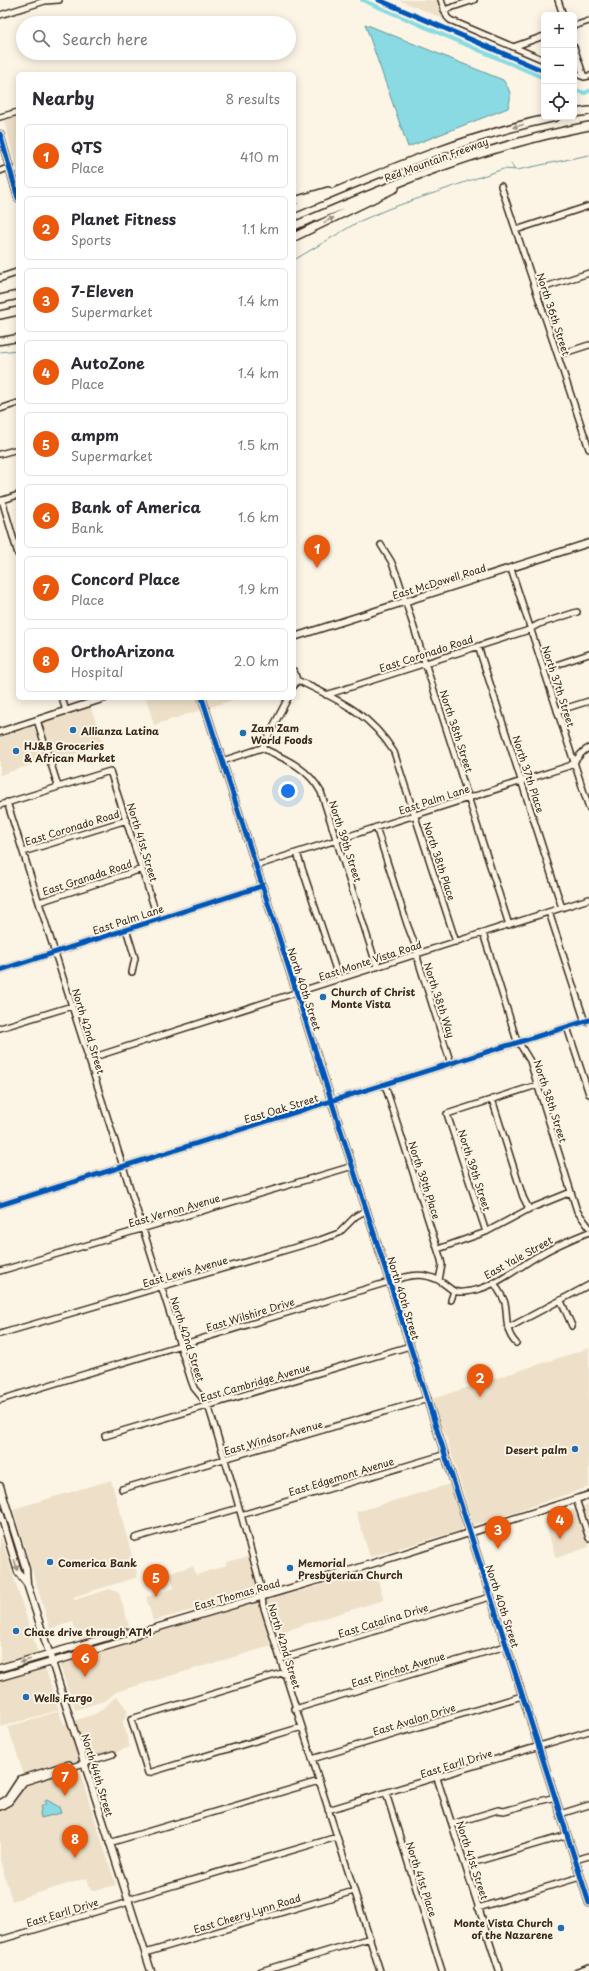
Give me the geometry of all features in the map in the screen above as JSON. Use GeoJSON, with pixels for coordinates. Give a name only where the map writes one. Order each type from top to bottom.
{"type":"FeatureCollection","features":[{"type":"Feature","properties":{"kind":"highway"},"geometry":{"type":"LineString","coordinates":[[577,113],[589,110]]}},
{"type":"Feature","properties":{"kind":"highway","name":"Red Mountain Freeway"},"geometry":{"type":"LineString","coordinates":[[296,208],[459,143],[545,120]]}},
{"type":"Feature","properties":{"kind":"highway","name":"Red Mountain Freeway"},"geometry":{"type":"LineString","coordinates":[[296,225],[429,170],[509,144],[589,126]]}},
{"type":"Feature","properties":{"kind":"highway"},"geometry":{"type":"LineString","coordinates":[[296,236],[429,170]]}},
{"type":"Feature","properties":{"kind":"highway"},"geometry":{"type":"LineString","coordinates":[[296,200],[357,183]]}},
{"type":"Feature","properties":{"kind":"highway"},"geometry":{"type":"LineString","coordinates":[[0,300],[16,296]]}},
{"type":"Feature","properties":{"kind":"highway"},"geometry":{"type":"LineString","coordinates":[[0,315],[16,311]]}},
{"type":"Feature","properties":{"kind":"main road"},"geometry":{"type":"LineString","coordinates":[[0,134],[16,185]]}},
{"type":"Feature","properties":{"kind":"main road"},"geometry":{"type":"LineString","coordinates":[[0,278],[16,273]]}},
{"type":"Feature","properties":{"kind":"main road"},"geometry":{"type":"LineString","coordinates":[[0,341],[16,338]]}},
{"type":"Feature","properties":{"kind":"main road","name":"East McDowell Road"},"geometry":{"type":"LineString","coordinates":[[296,636],[589,543]]}},
{"type":"Feature","properties":{"kind":"main road"},"geometry":{"type":"LineString","coordinates":[[0,732],[99,700]]}},
{"type":"Feature","properties":{"kind":"main road","name":"North 40th Street"},"geometry":{"type":"LineString","coordinates":[[203,700],[589,1903]]}},
{"type":"Feature","properties":{"kind":"main road","name":"North 44th Street"},"geometry":{"type":"LineString","coordinates":[[0,1486],[26,1569],[27,1584],[151,1971]]}},
{"type":"Feature","properties":{"kind":"main road","name":"East Thomas Road"},"geometry":{"type":"LineString","coordinates":[[0,1668],[122,1633],[142,1632],[262,1597],[589,1495]]}},
{"type":"Feature","properties":{"kind":"main road","name":"North 44th Street"},"geometry":{"type":"LineString","coordinates":[[0,1512],[18,1572],[27,1584]]}},
{"type":"Feature","properties":{"kind":"main road","name":"East Thomas Road"},"geometry":{"type":"LineString","coordinates":[[0,1677],[128,1640],[142,1632]]}},
{"type":"Feature","properties":{"kind":"street"},"geometry":{"type":"LineString","coordinates":[[0,15],[45,1],[59,0]]}},
{"type":"Feature","properties":{"kind":"street"},"geometry":{"type":"LineString","coordinates":[[441,0],[448,18],[541,59]]}},
{"type":"Feature","properties":{"kind":"street"},"geometry":{"type":"LineString","coordinates":[[444,10],[474,0]]}},
{"type":"Feature","properties":{"kind":"street"},"geometry":{"type":"LineString","coordinates":[[558,0],[562,12]]}},
{"type":"Feature","properties":{"kind":"street"},"geometry":{"type":"LineString","coordinates":[[577,25],[589,21]]}},
{"type":"Feature","properties":{"kind":"street"},"geometry":{"type":"LineString","coordinates":[[513,46],[541,37]]}},
{"type":"Feature","properties":{"kind":"street"},"geometry":{"type":"LineString","coordinates":[[574,48],[586,76]]}},
{"type":"Feature","properties":{"kind":"street"},"geometry":{"type":"LineString","coordinates":[[0,117],[16,113]]}},
{"type":"Feature","properties":{"kind":"street"},"geometry":{"type":"LineString","coordinates":[[0,171],[10,167]]}},
{"type":"Feature","properties":{"kind":"street","name":"North 36th Street"},"geometry":{"type":"LineString","coordinates":[[501,186],[589,449]]}},
{"type":"Feature","properties":{"kind":"street"},"geometry":{"type":"LineString","coordinates":[[516,230],[589,206]]}},
{"type":"Feature","properties":{"kind":"street"},"geometry":{"type":"LineString","coordinates":[[536,290],[589,273]]}},
{"type":"Feature","properties":{"kind":"street"},"geometry":{"type":"LineString","coordinates":[[558,355],[589,345]]}},
{"type":"Feature","properties":{"kind":"street"},"geometry":{"type":"LineString","coordinates":[[0,409],[16,404]]}},
{"type":"Feature","properties":{"kind":"street"},"geometry":{"type":"LineString","coordinates":[[0,454],[16,450]]}},
{"type":"Feature","properties":{"kind":"street"},"geometry":{"type":"LineString","coordinates":[[16,496],[1,500],[16,548]]}},
{"type":"Feature","properties":{"kind":"street","name":"North 38th Street"},"geometry":{"type":"LineString","coordinates":[[381,546],[395,570],[406,602],[509,925]]}},
{"type":"Feature","properties":{"kind":"street","name":"North 37th Street"},"geometry":{"type":"LineString","coordinates":[[511,569],[589,808]]}},
{"type":"Feature","properties":{"kind":"street","name":"East Coronado Road"},"geometry":{"type":"LineString","coordinates":[[326,694],[478,646],[577,612]]}},
{"type":"Feature","properties":{"kind":"street","name":"North 37th Place"},"geometry":{"type":"LineString","coordinates":[[478,646],[562,908]]}},
{"type":"Feature","properties":{"kind":"street"},"geometry":{"type":"LineString","coordinates":[[544,669],[589,654]]}},
{"type":"Feature","properties":{"kind":"street","name":"North 38th Place"},"geometry":{"type":"LineString","coordinates":[[297,680],[326,694],[365,717],[385,739],[396,757],[456,942]]}},
{"type":"Feature","properties":{"kind":"street"},"geometry":{"type":"LineString","coordinates":[[63,700],[66,711]]}},
{"type":"Feature","properties":{"kind":"street"},"geometry":{"type":"LineString","coordinates":[[222,760],[262,748],[287,700]]}},
{"type":"Feature","properties":{"kind":"street"},"geometry":{"type":"LineString","coordinates":[[557,711],[589,701]]}},
{"type":"Feature","properties":{"kind":"street"},"geometry":{"type":"LineString","coordinates":[[0,804],[58,786],[37,720]]}},
{"type":"Feature","properties":{"kind":"street","name":"North 39th Street"},"geometry":{"type":"LineString","coordinates":[[262,748],[291,761],[309,775],[316,783],[325,803],[377,967]]}},
{"type":"Feature","properties":{"kind":"street"},"geometry":{"type":"LineString","coordinates":[[574,764],[580,754],[589,748]]}},
{"type":"Feature","properties":{"kind":"street","name":"East Palm Lane"},"geometry":{"type":"LineString","coordinates":[[256,866],[574,764]]}},
{"type":"Feature","properties":{"kind":"street","name":"North 41st Street"},"geometry":{"type":"LineString","coordinates":[[58,786],[110,771],[158,919]]}},
{"type":"Feature","properties":{"kind":"street","name":"North 42nd Street"},"geometry":{"type":"LineString","coordinates":[[7,802],[122,1167],[194,1388],[208,1405],[261,1587],[263,1605],[380,1971]]}},
{"type":"Feature","properties":{"kind":"street","name":"East Coronado Road"},"geometry":{"type":"LineString","coordinates":[[23,852],[127,820]]}},
{"type":"Feature","properties":{"kind":"street","name":"North 38th Way"},"geometry":{"type":"LineString","coordinates":[[376,827],[418,954],[451,1064]]}},
{"type":"Feature","properties":{"kind":"street"},"geometry":{"type":"LineString","coordinates":[[298,853],[339,979]]}},
{"type":"Feature","properties":{"kind":"street","name":"East Granada Road"},"geometry":{"type":"LineString","coordinates":[[39,902],[142,869]]}},
{"type":"Feature","properties":{"kind":"street","name":"East Palm Lane"},"geometry":{"type":"LineString","coordinates":[[0,970],[262,886]]}},
{"type":"Feature","properties":{"kind":"street","name":"East Monte Vista Road"},"geometry":{"type":"LineString","coordinates":[[88,1059],[589,899]]}},
{"type":"Feature","properties":{"kind":"street"},"geometry":{"type":"LineString","coordinates":[[549,912],[587,1021]]}},
{"type":"Feature","properties":{"kind":"street"},"geometry":{"type":"LineString","coordinates":[[126,929],[135,958],[132,972]]}},
{"type":"Feature","properties":{"kind":"street","name":"North 38th Street"},"geometry":{"type":"LineString","coordinates":[[483,933],[519,1042],[528,1057],[579,1216],[589,1227]]}},
{"type":"Feature","properties":{"kind":"street"},"geometry":{"type":"LineString","coordinates":[[0,1028],[72,1006]]}},
{"type":"Feature","properties":{"kind":"street","name":"East Oak Street"},"geometry":{"type":"LineString","coordinates":[[0,1205],[587,1021]]}},
{"type":"Feature","properties":{"kind":"street"},"geometry":{"type":"LineString","coordinates":[[567,1027],[589,1094]]}},
{"type":"Feature","properties":{"kind":"street","name":"North 39th Place"},"geometry":{"type":"LineString","coordinates":[[385,1085],[438,1249],[442,1266],[439,1280]]}},
{"type":"Feature","properties":{"kind":"street"},"geometry":{"type":"LineString","coordinates":[[529,1208],[523,1197],[492,1100],[537,1085]]}},
{"type":"Feature","properties":{"kind":"street","name":"North 39th Street"},"geometry":{"type":"LineString","coordinates":[[486,1232],[447,1114],[492,1100]]}},
{"type":"Feature","properties":{"kind":"street","name":"East Vernon Avenue"},"geometry":{"type":"LineString","coordinates":[[0,1271],[91,1243],[143,1230],[353,1166]]}},
{"type":"Feature","properties":{"kind":"street"},"geometry":{"type":"LineString","coordinates":[[438,1249],[486,1232],[529,1208],[571,1192]]}},
{"type":"Feature","properties":{"kind":"street","name":"East Lewis Avenue"},"geometry":{"type":"LineString","coordinates":[[0,1334],[162,1288],[339,1233],[356,1216],[367,1210]]}},
{"type":"Feature","properties":{"kind":"street","name":"East Yale Street"},"geometry":{"type":"LineString","coordinates":[[454,1291],[473,1291],[494,1282],[563,1242],[589,1232]]}},
{"type":"Feature","properties":{"kind":"street"},"geometry":{"type":"LineString","coordinates":[[390,1281],[418,1275],[439,1280],[454,1291],[452,1300]]}},
{"type":"Feature","properties":{"kind":"street","name":"East Wilshire Drive"},"geometry":{"type":"LineString","coordinates":[[0,1400],[390,1281]]}},
{"type":"Feature","properties":{"kind":"street"},"geometry":{"type":"LineString","coordinates":[[494,1282],[505,1303],[508,1328],[512,1340],[516,1343]]}},
{"type":"Feature","properties":{"kind":"street"},"geometry":{"type":"LineString","coordinates":[[508,1328],[589,1285]]}},
{"type":"Feature","properties":{"kind":"street"},"geometry":{"type":"LineString","coordinates":[[561,1301],[572,1326]]}},
{"type":"Feature","properties":{"kind":"street","name":"East Cambridge Avenue"},"geometry":{"type":"LineString","coordinates":[[105,1436],[410,1346]]}},
{"type":"Feature","properties":{"kind":"street","name":"East Windsor Avenue"},"geometry":{"type":"LineString","coordinates":[[122,1489],[225,1460],[428,1399]]}},
{"type":"Feature","properties":{"kind":"street","name":"East Edgemont Avenue"},"geometry":{"type":"LineString","coordinates":[[241,1515],[446,1454]]}},
{"type":"Feature","properties":{"kind":"street"},"geometry":{"type":"LineString","coordinates":[[576,1499],[589,1538]]}},
{"type":"Feature","properties":{"kind":"street"},"geometry":{"type":"LineString","coordinates":[[135,1538],[239,1508]]}},
{"type":"Feature","properties":{"kind":"street","name":"East Catalina Drive"},"geometry":{"type":"LineString","coordinates":[[280,1659],[490,1597]]}},
{"type":"Feature","properties":{"kind":"street","name":"East Pinchot Avenue"},"geometry":{"type":"LineString","coordinates":[[296,1709],[506,1646]]}},
{"type":"Feature","properties":{"kind":"street"},"geometry":{"type":"LineString","coordinates":[[284,1672],[131,1719],[148,1773],[302,1727]]}},
{"type":"Feature","properties":{"kind":"street","name":"East Avalon Drive"},"geometry":{"type":"LineString","coordinates":[[312,1759],[522,1696]]}},
{"type":"Feature","properties":{"kind":"street","name":"East Earll Drive"},"geometry":{"type":"LineString","coordinates":[[328,1810],[538,1748],[589,1731]]}},
{"type":"Feature","properties":{"kind":"street"},"geometry":{"type":"LineString","coordinates":[[0,1807],[9,1802],[24,1782],[113,1754]]}},
{"type":"Feature","properties":{"kind":"street"},"geometry":{"type":"LineString","coordinates":[[0,1802],[7,1799],[20,1779],[75,1762],[84,1763]]}},
{"type":"Feature","properties":{"kind":"street","name":"North 41st Street"},"geometry":{"type":"LineString","coordinates":[[437,1778],[499,1971]]}},
{"type":"Feature","properties":{"kind":"street"},"geometry":{"type":"LineString","coordinates":[[109,1843],[319,1781]]}},
{"type":"Feature","properties":{"kind":"street","name":"North 41st Place"},"geometry":{"type":"LineString","coordinates":[[386,1793],[442,1971]]}},
{"type":"Feature","properties":{"kind":"street"},"geometry":{"type":"LineString","coordinates":[[452,1824],[498,1810],[504,1811],[554,1796]]}},
{"type":"Feature","properties":{"kind":"street"},"geometry":{"type":"LineString","coordinates":[[560,1814],[589,1805]]}},
{"type":"Feature","properties":{"kind":"street"},"geometry":{"type":"LineString","coordinates":[[465,1865],[567,1835]]}},
{"type":"Feature","properties":{"kind":"street","name":"East Earll Drive"},"geometry":{"type":"LineString","coordinates":[[0,1940],[337,1837]]}},
{"type":"Feature","properties":{"kind":"street"},"geometry":{"type":"LineString","coordinates":[[575,1860],[589,1856]]}},
{"type":"Feature","properties":{"kind":"street"},"geometry":{"type":"LineString","coordinates":[[478,1908],[580,1877]]}},
{"type":"Feature","properties":{"kind":"street","name":"East Cheery Lynn Road"},"geometry":{"type":"LineString","coordinates":[[145,1953],[354,1891]]}},
{"type":"Feature","properties":{"kind":"street"},"geometry":{"type":"LineString","coordinates":[[261,1971],[370,1938]]}},
{"type":"Feature","properties":{"kind":"street"},"geometry":{"type":"LineString","coordinates":[[577,1971],[589,1967]]}},
{"type":"Feature","properties":{"kind":"shaded area"},"geometry":{"type":"Polygon","coordinates":[[[399,0],[438,0],[444,19],[399,0]]]}},
{"type":"Feature","properties":{"kind":"shaded area"},"geometry":{"type":"Polygon","coordinates":[[[16,116],[16,166],[4,121],[6,118],[16,116]]]}},
{"type":"Feature","properties":{"kind":"shaded area"},"geometry":{"type":"Polygon","coordinates":[[[147,700],[233,700],[154,725],[147,700]]]}},
{"type":"Feature","properties":{"kind":"shaded area"},"geometry":{"type":"Polygon","coordinates":[[[89,703],[104,745],[50,762],[37,720],[89,703]]]}},
{"type":"Feature","properties":{"kind":"shaded area"},"geometry":{"type":"Polygon","coordinates":[[[32,727],[35,728],[46,760],[0,775],[0,737],[32,727]]]}},
{"type":"Feature","properties":{"kind":"shaded area"},"geometry":{"type":"Polygon","coordinates":[[[589,1348],[589,1487],[481,1523],[473,1524],[446,1436],[440,1425],[432,1399],[589,1348]]]}},
{"type":"Feature","properties":{"kind":"shaded area"},"geometry":{"type":"Polygon","coordinates":[[[111,1480],[138,1577],[73,1597],[74,1600],[110,1589],[119,1593],[129,1626],[79,1641],[73,1622],[50,1629],[13,1509],[111,1480]]]}},
{"type":"Feature","properties":{"kind":"shaded area"},"geometry":{"type":"Polygon","coordinates":[[[450,1484],[464,1526],[461,1530],[370,1557],[356,1512],[450,1484]]]}},
{"type":"Feature","properties":{"kind":"shaded area"},"geometry":{"type":"Polygon","coordinates":[[[589,1504],[589,1541],[587,1541],[589,1547],[556,1558],[544,1520],[589,1504]]]}},
{"type":"Feature","properties":{"kind":"shaded area"},"geometry":{"type":"Polygon","coordinates":[[[0,1534],[38,1653],[0,1664],[0,1534]]]}},
{"type":"Feature","properties":{"kind":"shaded area"},"geometry":{"type":"Polygon","coordinates":[[[250,1556],[260,1591],[153,1621],[146,1597],[174,1588],[169,1573],[193,1566],[196,1575],[227,1565],[226,1562],[250,1556]]]}},
{"type":"Feature","properties":{"kind":"shaded area"},"geometry":{"type":"Polygon","coordinates":[[[375,1570],[384,1600],[301,1625],[299,1620],[301,1626],[268,1636],[271,1646],[116,1692],[107,1700],[75,1710],[59,1663],[180,1625],[375,1570]]]}},
{"type":"Feature","properties":{"kind":"shaded area"},"geometry":{"type":"Polygon","coordinates":[[[45,1667],[59,1710],[0,1727],[0,1680],[45,1667]]]}},
{"type":"Feature","properties":{"kind":"shaded area"},"geometry":{"type":"Polygon","coordinates":[[[117,1696],[128,1711],[123,1722],[130,1747],[78,1767],[116,1885],[91,1891],[87,1878],[12,1901],[0,1860],[0,1808],[24,1775],[8,1727],[59,1711],[64,1724],[97,1713],[117,1696]]]}},
{"type":"Feature","properties":{"kind":"water"},"geometry":{"type":"Polygon","coordinates":[[[365,24],[503,80],[508,87],[510,94],[508,108],[408,147],[365,24]]]}},
{"type":"Feature","properties":{"kind":"water"},"geometry":{"type":"Polygon","coordinates":[[[47,1800],[59,1807],[61,1813],[41,1818],[40,1813],[42,1805],[45,1805],[45,1801],[47,1800]]]}},
{"type":"Feature","properties":{"kind":"waterway"},"geometry":{"type":"LineString","coordinates":[[362,0],[541,77]]}},
{"type":"Feature","properties":{"kind":"waterway"},"geometry":{"type":"LineString","coordinates":[[577,91],[585,93],[589,91]]}},
{"type":"Feature","properties":{"kind":"waterway"},"geometry":{"type":"LineString","coordinates":[[296,259],[358,222],[388,209],[503,169],[517,170],[589,155]]}},
{"type":"Feature","properties":{"kind":"waterway"},"geometry":{"type":"LineString","coordinates":[[511,163],[514,169]]}},
{"type":"Feature","properties":{"kind":"waterway"},"geometry":{"type":"LineString","coordinates":[[0,352],[16,350]]}},
{"type":"Feature","properties":{"kind":"cycle path"},"geometry":{"type":"LineString","coordinates":[[379,0],[541,70]]}},
{"type":"Feature","properties":{"kind":"cycle path"},"geometry":{"type":"LineString","coordinates":[[0,134],[16,191]]}},
{"type":"Feature","properties":{"kind":"cycle path"},"geometry":{"type":"LineString","coordinates":[[203,700],[589,1903]]}},
{"type":"Feature","properties":{"kind":"cycle path"},"geometry":{"type":"LineString","coordinates":[[0,970],[262,886]]}},
{"type":"Feature","properties":{"kind":"cycle path"},"geometry":{"type":"LineString","coordinates":[[0,1205],[589,1020]]}},
{"type":"Feature","properties":{"kind":"place","name":"QTS"},"geometry":{"type":"Point","coordinates":[317,568]}},
{"type":"Feature","properties":{"kind":"place","name":"Allianza Latina"},"geometry":{"type":"Point","coordinates":[73,730]}},
{"type":"Feature","properties":{"kind":"place","name":"Zam Zam World Foods"},"geometry":{"type":"Point","coordinates":[243,733]}},
{"type":"Feature","properties":{"kind":"place","name":"HJ&B Groceries & African Market"},"geometry":{"type":"Point","coordinates":[16,751]}},
{"type":"Feature","properties":{"kind":"place","name":"Church of Christ Monte Vista"},"geometry":{"type":"Point","coordinates":[323,997]}},
{"type":"Feature","properties":{"kind":"place","name":"Planet Fitness"},"geometry":{"type":"Point","coordinates":[480,1397]}},
{"type":"Feature","properties":{"kind":"place","name":"Desert palm"},"geometry":{"type":"Point","coordinates":[575,1449]}},
{"type":"Feature","properties":{"kind":"place","name":"AutoZone"},"geometry":{"type":"Point","coordinates":[560,1539]}},
{"type":"Feature","properties":{"kind":"place","name":"7-Eleven"},"geometry":{"type":"Point","coordinates":[498,1549]}},
{"type":"Feature","properties":{"kind":"place","name":"Comerica Bank"},"geometry":{"type":"Point","coordinates":[50,1562]}},
{"type":"Feature","properties":{"kind":"place","name":"Memorial Presbyterian Church"},"geometry":{"type":"Point","coordinates":[290,1568]}},
{"type":"Feature","properties":{"kind":"place","name":"ampm"},"geometry":{"type":"Point","coordinates":[156,1597]}},
{"type":"Feature","properties":{"kind":"place","name":"Chase drive through ATM"},"geometry":{"type":"Point","coordinates":[16,1631]}},
{"type":"Feature","properties":{"kind":"place","name":"Bank of America"},"geometry":{"type":"Point","coordinates":[85,1677]}},
{"type":"Feature","properties":{"kind":"place","name":"Wells Fargo"},"geometry":{"type":"Point","coordinates":[26,1697]}},
{"type":"Feature","properties":{"kind":"place","name":"Concord Place"},"geometry":{"type":"Point","coordinates":[65,1796]}},
{"type":"Feature","properties":{"kind":"place","name":"OrthoArizona"},"geometry":{"type":"Point","coordinates":[75,1858]}},
{"type":"Feature","properties":{"kind":"place","name":"Monte Vista Church of the Nazarene"},"geometry":{"type":"Point","coordinates":[561,1928]}}]}
